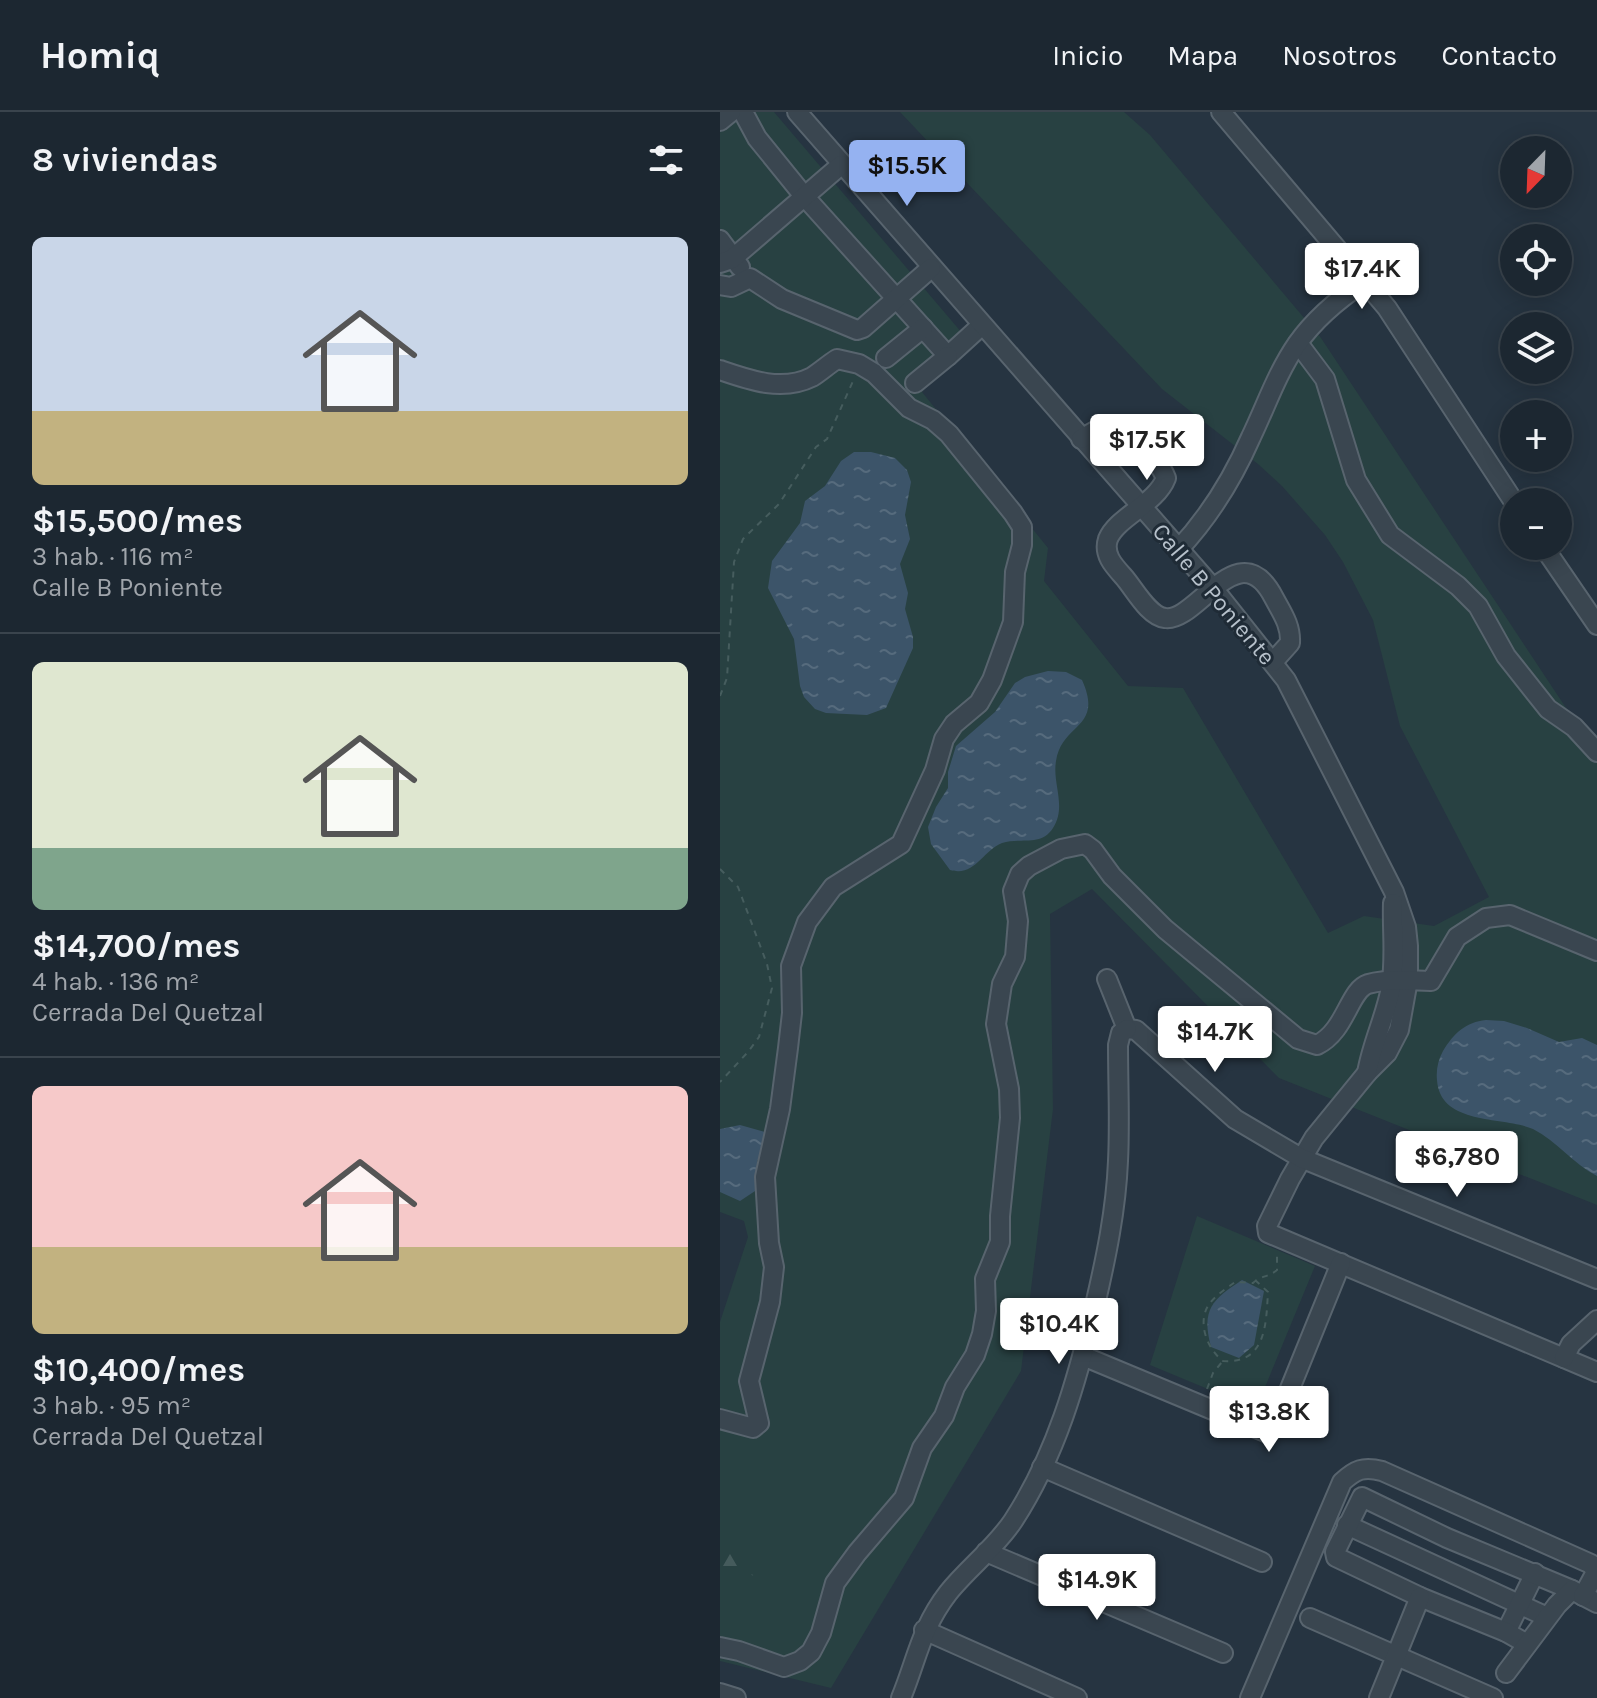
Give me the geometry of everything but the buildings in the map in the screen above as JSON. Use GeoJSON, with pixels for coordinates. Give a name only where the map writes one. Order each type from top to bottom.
{"type":"FeatureCollection","features":[{"type":"Feature","properties":{"kind":"street"},"geometry":{"type":"LineString","coordinates":[[720,121],[731,112]]}},
{"type":"Feature","properties":{"kind":"street"},"geometry":{"type":"LineString","coordinates":[[743,112],[757,138],[804,196],[948,356]]}},
{"type":"Feature","properties":{"kind":"street","name":"Calle B Poniente"},"geometry":{"type":"LineString","coordinates":[[797,112],[1213,588],[1273,662],[1313,730],[1394,892],[1406,927],[1399,1030],[1387,1053],[1314,1138],[1301,1158],[1267,1231],[1341,1263]]}},
{"type":"Feature","properties":{"kind":"street"},"geometry":{"type":"LineString","coordinates":[[1221,112],[1409,338],[1505,488]]}},
{"type":"Feature","properties":{"kind":"street"},"geometry":{"type":"LineString","coordinates":[[726,261],[841,165]]}},
{"type":"Feature","properties":{"kind":"street"},"geometry":{"type":"LineString","coordinates":[[720,240],[726,261],[750,278],[782,299],[857,330],[931,268]]}},
{"type":"Feature","properties":{"kind":"street"},"geometry":{"type":"LineString","coordinates":[[724,290],[750,278]]}},
{"type":"Feature","properties":{"kind":"street"},"geometry":{"type":"LineString","coordinates":[[1178,550],[1197,530],[1235,472],[1267,398],[1298,343],[1345,294],[1364,282]]}},
{"type":"Feature","properties":{"kind":"street"},"geometry":{"type":"LineString","coordinates":[[915,383],[982,325]]}},
{"type":"Feature","properties":{"kind":"street"},"geometry":{"type":"LineString","coordinates":[[886,358],[923,328]]}},
{"type":"Feature","properties":{"kind":"street"},"geometry":{"type":"LineString","coordinates":[[1298,343],[1325,379],[1356,480],[1390,535],[1478,606],[1506,656],[1548,709],[1574,727],[1597,752]]}},
{"type":"Feature","properties":{"kind":"street"},"geometry":{"type":"LineString","coordinates":[[720,370],[756,382],[773,384],[814,376],[837,359],[859,364],[874,373],[909,408],[933,420],[949,434],[1022,527],[1022,545],[1015,572],[1013,622],[992,680],[979,703],[954,724],[944,739],[930,782],[901,844],[833,887],[807,922],[791,966],[792,1013],[788,1048],[780,1109],[765,1177],[774,1267],[770,1302],[749,1381],[759,1423],[747,1428],[720,1419]]}},
{"type":"Feature","properties":{"kind":"street"},"geometry":{"type":"LineString","coordinates":[[1081,439],[1102,427],[1118,431],[1162,467],[1166,478],[1161,489],[1109,536],[1106,550],[1111,563],[1153,612],[1164,618],[1176,617],[1213,588],[1244,573],[1253,574],[1264,580],[1289,626],[1290,643],[1273,662]]}},
{"type":"Feature","properties":{"kind":"street"},"geometry":{"type":"LineString","coordinates":[[1553,560],[1597,625]]}},
{"type":"Feature","properties":{"kind":"street"},"geometry":{"type":"LineString","coordinates":[[720,1647],[784,1667],[800,1661],[811,1652],[821,1633],[835,1583],[904,1498],[922,1448],[944,1416],[955,1387],[975,1355],[986,1311],[985,1279],[1000,1242],[1010,1118],[1009,1089],[996,1024],[1002,984],[1015,957],[1018,921],[1013,891],[1020,874],[1029,866],[1061,849],[1085,844],[1165,929],[1298,1039],[1317,1045],[1329,1039],[1340,1025],[1359,989],[1368,984],[1431,981],[1457,937],[1486,918],[1510,915],[1597,951]]}},
{"type":"Feature","properties":{"kind":"street"},"geometry":{"type":"LineString","coordinates":[[1107,979],[1127,1029]]}},
{"type":"Feature","properties":{"kind":"street"},"geometry":{"type":"LineString","coordinates":[[905,1694],[914,1655],[924,1630],[948,1593],[1012,1522],[1069,1408],[1106,1255],[1118,1161],[1118,1045],[1121,1033],[1127,1029],[1136,1030],[1235,1119],[1301,1158],[1597,1279]]}},
{"type":"Feature","properties":{"kind":"street"},"geometry":{"type":"LineString","coordinates":[[1083,1356],[1268,1433],[1274,1428],[1341,1263],[1597,1372]]}},
{"type":"Feature","properties":{"kind":"street"},"geometry":{"type":"LineString","coordinates":[[1564,1358],[1571,1344],[1597,1320]]}},
{"type":"Feature","properties":{"kind":"street"},"geometry":{"type":"LineString","coordinates":[[1042,1467],[1262,1562]]}},
{"type":"Feature","properties":{"kind":"street"},"geometry":{"type":"LineString","coordinates":[[1250,1698],[1342,1482],[1355,1470],[1369,1467],[1591,1564],[1596,1572],[1584,1596],[1547,1617],[1506,1673]]}},
{"type":"Feature","properties":{"kind":"street"},"geometry":{"type":"LineString","coordinates":[[1527,1644],[1336,1557],[1335,1552],[1362,1497],[1447,1538],[1584,1596]]}},
{"type":"Feature","properties":{"kind":"street"},"geometry":{"type":"LineString","coordinates":[[1347,1525],[1547,1617]]}},
{"type":"Feature","properties":{"kind":"street"},"geometry":{"type":"LineString","coordinates":[[1436,1568],[1447,1538]]}},
{"type":"Feature","properties":{"kind":"street"},"geometry":{"type":"LineString","coordinates":[[986,1552],[1223,1653]]}},
{"type":"Feature","properties":{"kind":"street"},"geometry":{"type":"LineString","coordinates":[[1506,1632],[1535,1573]]}},
{"type":"Feature","properties":{"kind":"street"},"geometry":{"type":"LineString","coordinates":[[1379,1698],[1420,1597]]}},
{"type":"Feature","properties":{"kind":"street"},"geometry":{"type":"LineString","coordinates":[[1310,1618],[1493,1698]]}},
{"type":"Feature","properties":{"kind":"street"},"geometry":{"type":"LineString","coordinates":[[924,1630],[1077,1698]]}},
{"type":"Feature","properties":{"kind":"path"},"geometry":{"type":"LineString","coordinates":[[720,696],[727,678],[734,562],[743,539],[779,504],[816,447],[827,439],[859,364]]}},
{"type":"Feature","properties":{"kind":"path"},"geometry":{"type":"LineString","coordinates":[[720,869],[738,887],[767,964],[772,988],[759,1037],[720,1082]]}},
{"type":"Feature","properties":{"kind":"path"},"geometry":{"type":"LineString","coordinates":[[1255,1280],[1268,1292],[1260,1343],[1251,1355],[1240,1362],[1223,1361],[1207,1342],[1204,1328],[1209,1304],[1235,1282],[1253,1283],[1255,1280],[1269,1277],[1277,1270],[1277,1250]]}},
{"type":"Feature","properties":{"kind":"path"},"geometry":{"type":"LineString","coordinates":[[1207,1389],[1213,1373],[1223,1361]]}},
{"type":"Feature","properties":{"kind":"green space"},"geometry":{"type":"Polygon","coordinates":[[[720,112],[774,112],[968,340],[922,392],[1048,548],[1044,581],[1128,686],[1183,688],[1328,933],[1364,916],[1434,926],[1489,897],[1400,726],[1373,620],[1343,562],[1325,535],[1282,486],[1162,389],[900,112],[1124,112],[1150,135],[1321,338],[1578,726],[1597,749],[1597,1205],[1279,1078],[1092,889],[1050,914],[1053,1109],[1021,1371],[831,1688],[720,1661],[720,1322],[748,1237],[744,1221],[720,1212],[720,112]]]}},
{"type":"Feature","properties":{"kind":"green space"},"geometry":{"type":"Polygon","coordinates":[[[1197,1216],[1315,1266],[1256,1409],[1150,1365],[1197,1216]]]}},
{"type":"Feature","properties":{"kind":"green space"},"geometry":{"type":"Polygon","coordinates":[[[720,1536],[731,1542],[764,1579],[720,1565],[720,1536]]]}},
{"type":"Feature","properties":{"kind":"water"},"geometry":{"type":"Polygon","coordinates":[[[854,452],[871,452],[895,458],[907,470],[911,482],[905,515],[910,539],[900,564],[908,593],[905,609],[913,648],[886,708],[867,715],[826,713],[815,709],[804,697],[794,639],[768,588],[772,561],[800,523],[805,501],[825,486],[841,461],[854,452]]]}},
{"type":"Feature","properties":{"kind":"water"},"geometry":{"type":"Polygon","coordinates":[[[1048,671],[1066,672],[1082,680],[1088,708],[1085,717],[1060,748],[1056,761],[1057,820],[1042,838],[1002,843],[972,867],[950,870],[931,844],[928,827],[948,788],[948,772],[956,746],[995,712],[1015,683],[1048,671]]]}},
{"type":"Feature","properties":{"kind":"water"},"geometry":{"type":"Polygon","coordinates":[[[1504,1021],[1559,1042],[1582,1038],[1597,1045],[1597,1176],[1533,1129],[1461,1112],[1449,1105],[1441,1095],[1437,1073],[1443,1051],[1461,1030],[1472,1023],[1504,1021]]]}},
{"type":"Feature","properties":{"kind":"water"},"geometry":{"type":"Polygon","coordinates":[[[740,1125],[768,1133],[768,1149],[757,1161],[759,1179],[755,1191],[740,1201],[720,1192],[720,1129],[740,1125]]]}},
{"type":"Feature","properties":{"kind":"water"},"geometry":{"type":"Polygon","coordinates":[[[1242,1280],[1264,1291],[1254,1345],[1239,1358],[1211,1347],[1207,1323],[1216,1300],[1242,1280]]]}}]}
